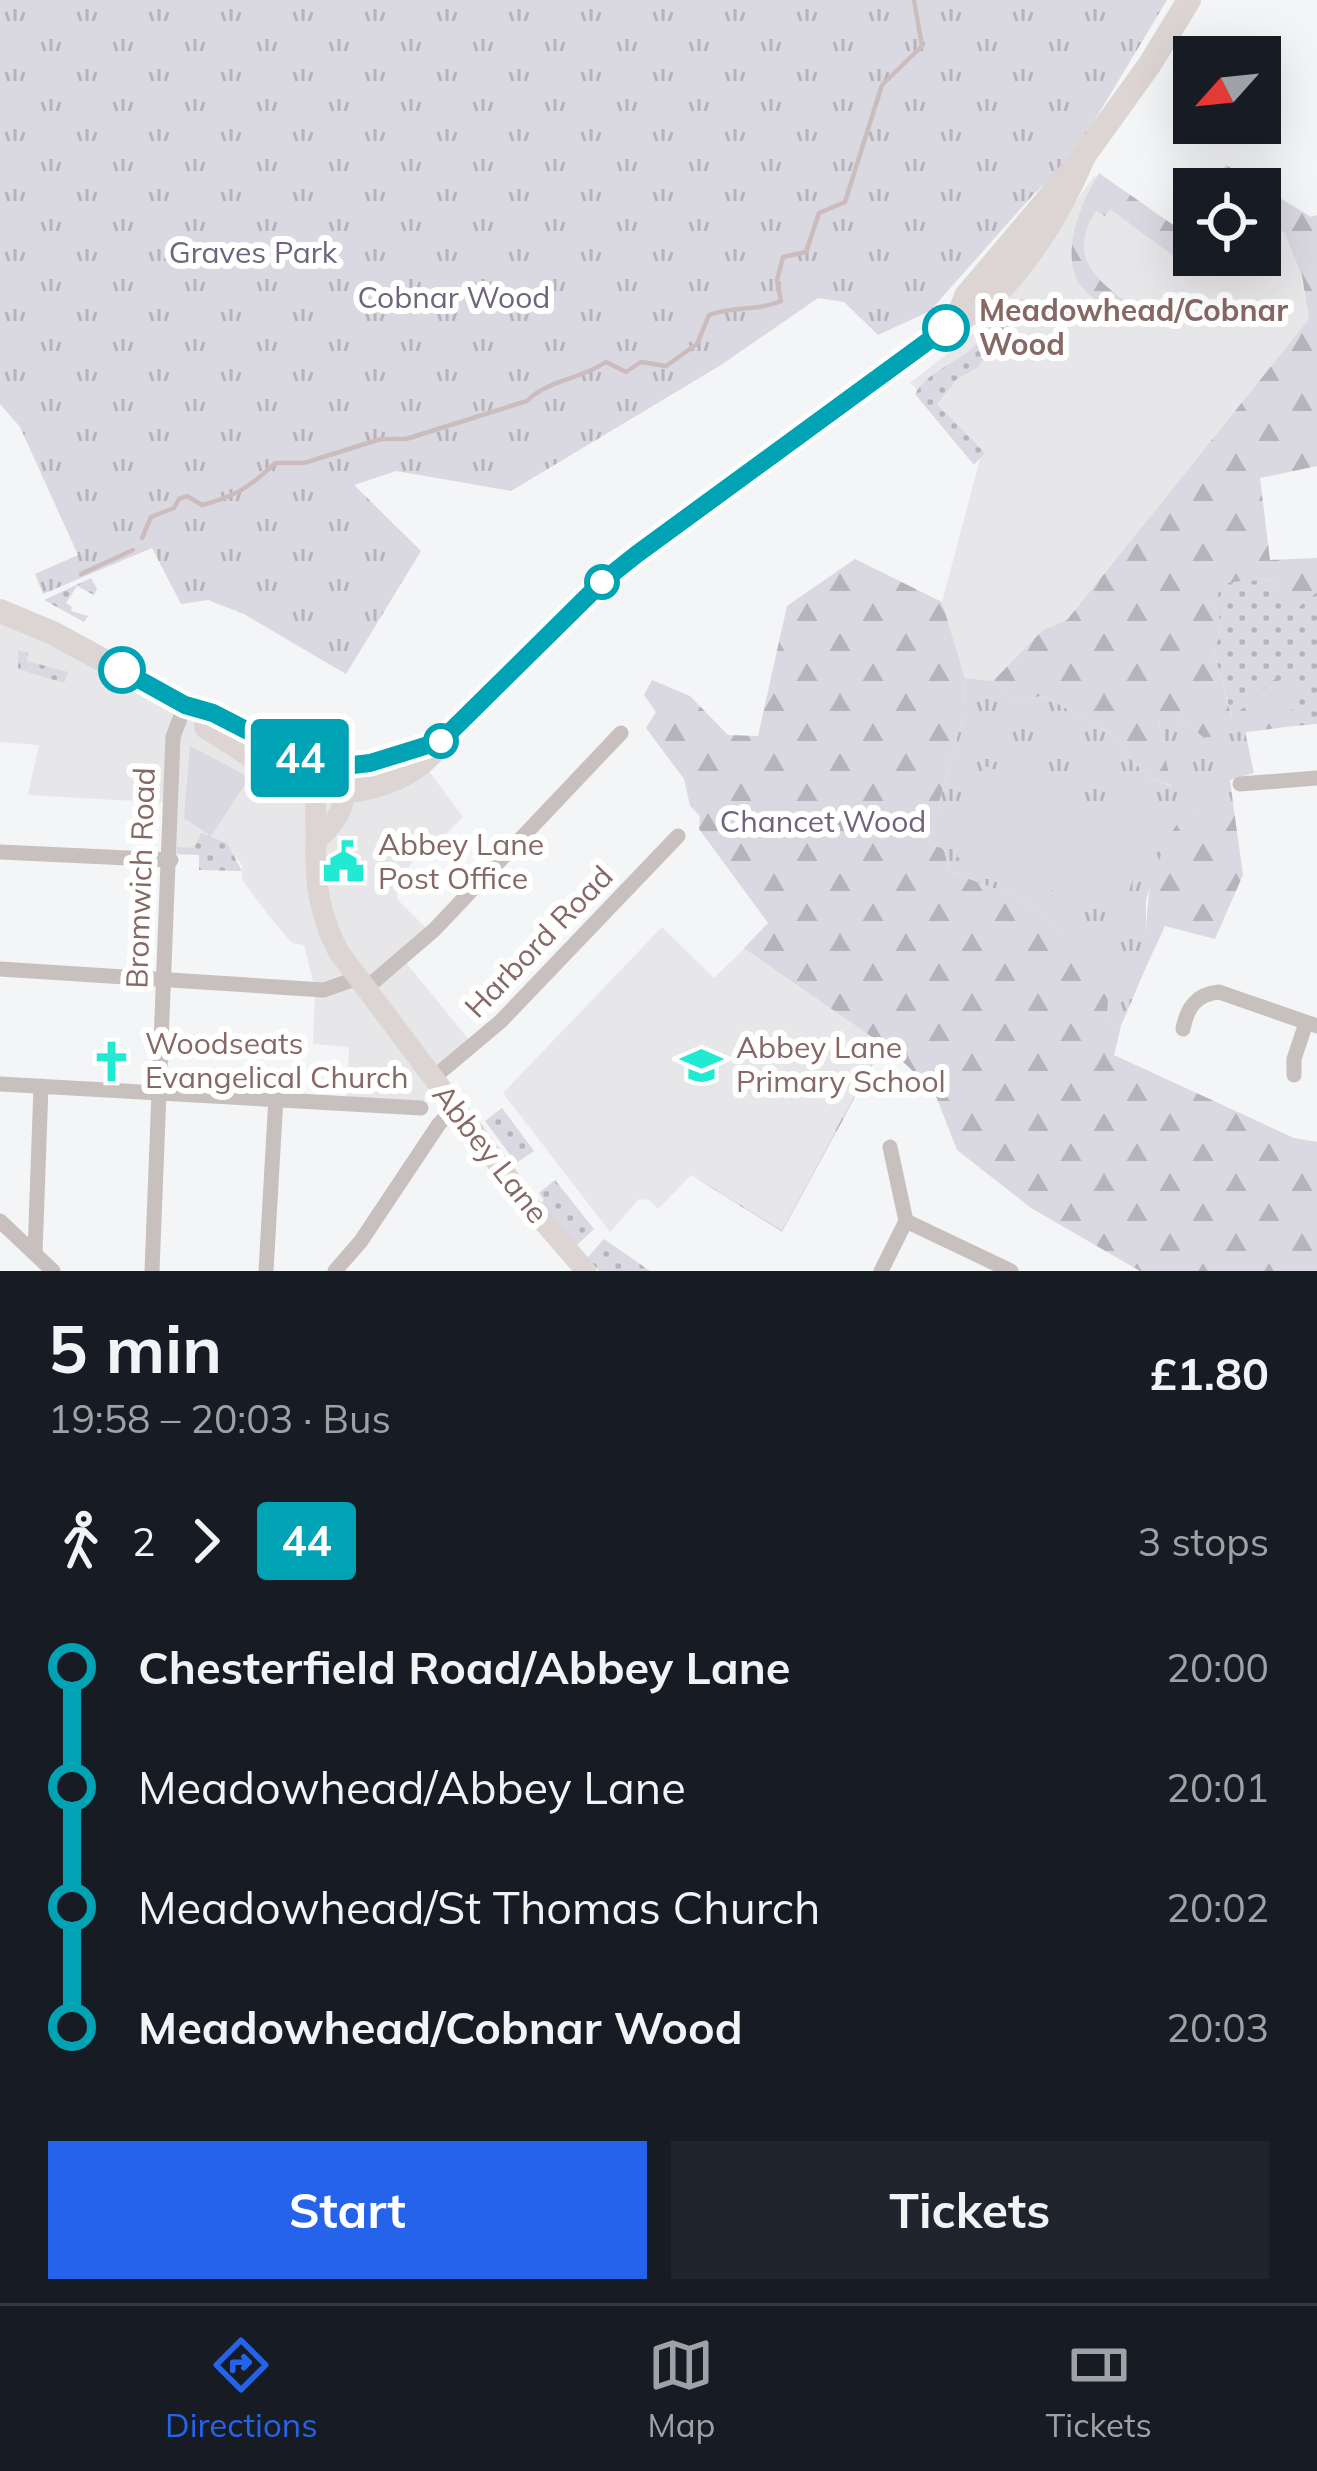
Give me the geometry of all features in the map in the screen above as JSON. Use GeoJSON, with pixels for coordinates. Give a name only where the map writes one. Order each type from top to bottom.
{"type":"FeatureCollection","features":[{"type":"Feature","properties":{"kind":"highway"},"geometry":{"type":"LineString","coordinates":[[185,705],[206,726],[316,788],[371,787],[426,761],[603,581],[957,319],[981,307],[1016,274],[1063,205],[1084,156],[1189,0]]}},
{"type":"Feature","properties":{"kind":"highway"},"geometry":{"type":"LineString","coordinates":[[0,611],[302,759],[329,766],[370,763],[441,741]]}},
{"type":"Feature","properties":{"kind":"main road"},"geometry":{"type":"LineString","coordinates":[[316,788],[329,766],[344,790],[332,826],[316,841]]}},
{"type":"Feature","properties":{"kind":"main road","name":"Abbey Lane"},"geometry":{"type":"LineString","coordinates":[[316,788],[313,864],[325,922],[359,984],[558,1242],[586,1271]]}},
{"type":"Feature","properties":{"kind":"street","name":"Bromwich Road"},"geometry":{"type":"LineString","coordinates":[[152,1271],[173,737],[185,705]]}},
{"type":"Feature","properties":{"kind":"street"},"geometry":{"type":"LineString","coordinates":[[0,969],[324,990],[359,984],[431,933],[621,733]]}},
{"type":"Feature","properties":{"kind":"street"},"geometry":{"type":"LineString","coordinates":[[1240,784],[1317,778]]}},
{"type":"Feature","properties":{"kind":"street","name":"Harbord Road"},"geometry":{"type":"LineString","coordinates":[[432,1079],[501,1021],[678,836]]}},
{"type":"Feature","properties":{"kind":"street"},"geometry":{"type":"LineString","coordinates":[[0,852],[171,860]]}},
{"type":"Feature","properties":{"kind":"street"},"geometry":{"type":"LineString","coordinates":[[1183,1029],[1195,1000],[1219,992],[1312,1024],[1294,1059],[1294,1076]]}},
{"type":"Feature","properties":{"kind":"street"},"geometry":{"type":"LineString","coordinates":[[0,1084],[421,1108]]}},
{"type":"Feature","properties":{"kind":"street"},"geometry":{"type":"LineString","coordinates":[[35,1254],[41,1086]]}},
{"type":"Feature","properties":{"kind":"street"},"geometry":{"type":"LineString","coordinates":[[266,1271],[276,1097]]}},
{"type":"Feature","properties":{"kind":"street"},"geometry":{"type":"LineString","coordinates":[[335,1271],[455,1108]]}},
{"type":"Feature","properties":{"kind":"street"},"geometry":{"type":"LineString","coordinates":[[881,1271],[906,1221],[890,1147]]}},
{"type":"Feature","properties":{"kind":"street"},"geometry":{"type":"LineString","coordinates":[[0,1221],[53,1271]]}},
{"type":"Feature","properties":{"kind":"street"},"geometry":{"type":"LineString","coordinates":[[906,1221],[1011,1271]]}},
{"type":"Feature","properties":{"kind":"shaded area"},"geometry":{"type":"Polygon","coordinates":[[[1094,176],[1173,232],[1173,276],[1281,276],[1281,207],[1306,222],[1300,270],[1309,319],[1067,620],[1043,630],[993,681],[965,678],[942,602],[980,459],[949,419],[910,383],[993,318],[1094,176]]]}},
{"type":"Feature","properties":{"kind":"shaded area"},"geometry":{"type":"Polygon","coordinates":[[[0,611],[345,774],[379,773],[416,754],[463,817],[432,848],[426,843],[398,882],[397,899],[431,933],[403,959],[474,1046],[432,1079],[421,1108],[346,1102],[349,1047],[313,1044],[315,989],[304,945],[292,943],[269,916],[242,880],[242,865],[236,857],[176,854],[171,858],[171,803],[28,795],[39,745],[0,742],[0,611]]]}},
{"type":"Feature","properties":{"kind":"shaded area","name":"Abbey Lane Primary School"},"geometry":{"type":"Polygon","coordinates":[[[662,927],[714,978],[745,948],[882,1044],[782,1231],[691,1175],[658,1209],[649,1200],[639,1199],[610,1232],[503,1093],[662,927]]]}},
{"type":"Feature","properties":{"kind":"green space","name":"Graves Park"},"geometry":{"type":"Polygon","coordinates":[[[0,0],[1167,0],[1072,158],[930,311],[878,335],[844,302],[818,298],[721,365],[511,491],[396,471],[354,485],[421,551],[346,674],[244,614],[208,600],[181,604],[152,548],[43,594],[35,574],[78,555],[20,427],[0,404],[0,0]]]}},
{"type":"Feature","properties":{"kind":"green space"},"geometry":{"type":"Polygon","coordinates":[[[1099,173],[1173,225],[1173,256],[1110,209],[1105,216],[1096,211],[1087,228],[1084,243],[1091,269],[1137,310],[1145,306],[1138,321],[1092,297],[1074,272],[1072,243],[1099,173]]]}},
{"type":"Feature","properties":{"kind":"green space"},"geometry":{"type":"Polygon","coordinates":[[[1281,199],[1311,217],[1317,215],[1317,466],[1260,478],[1270,560],[1317,558],[1317,592],[1294,611],[1271,579],[1221,583],[1215,607],[1222,624],[1214,653],[1232,718],[1275,679],[1293,685],[1293,726],[1204,738],[1178,717],[1159,724],[1173,786],[1152,779],[1110,733],[1044,696],[1011,700],[993,681],[1043,630],[1067,620],[1309,319],[1302,276],[1281,230],[1281,199]]]}},
{"type":"Feature","properties":{"kind":"green space"},"geometry":{"type":"Polygon","coordinates":[[[1023,299],[1049,311],[1064,335],[1032,310],[1021,312],[978,367],[957,379],[937,404],[985,453],[974,465],[915,394],[976,345],[1008,306],[1023,299]]]}},
{"type":"Feature","properties":{"kind":"green space","name":"Chancet Wood"},"geometry":{"type":"Polygon","coordinates":[[[855,559],[942,602],[965,678],[962,720],[928,843],[944,849],[949,871],[1022,899],[1110,973],[1107,1022],[1121,1026],[1114,1055],[1294,1138],[1317,1142],[1317,1271],[1140,1271],[1031,1208],[957,1150],[934,1091],[884,1044],[782,1232],[691,1175],[782,1230],[882,1044],[744,948],[768,923],[699,829],[700,816],[690,806],[684,779],[646,728],[656,712],[644,695],[652,680],[690,696],[728,735],[758,736],[787,606],[855,559]]]}},
{"type":"Feature","properties":{"kind":"green space"},"geometry":{"type":"Polygon","coordinates":[[[91,578],[97,589],[94,595],[77,586],[66,603],[71,611],[88,616],[84,622],[44,600],[91,578]]]}},
{"type":"Feature","properties":{"kind":"green space"},"geometry":{"type":"Polygon","coordinates":[[[1271,579],[1294,610],[1317,592],[1317,724],[1293,726],[1293,686],[1233,720],[1214,653],[1222,624],[1215,607],[1220,583],[1271,579]]]}},
{"type":"Feature","properties":{"kind":"green space"},"geometry":{"type":"Polygon","coordinates":[[[18,650],[28,653],[27,661],[68,672],[64,683],[18,669],[18,650]]]}},
{"type":"Feature","properties":{"kind":"green space"},"geometry":{"type":"Polygon","coordinates":[[[965,678],[993,681],[1011,700],[1044,696],[1110,733],[1152,779],[1171,786],[1159,723],[1178,717],[1204,738],[1245,731],[1254,773],[1230,780],[1233,803],[1194,812],[1179,821],[1165,843],[1146,900],[1146,967],[1121,1026],[1107,1022],[1109,973],[1022,899],[949,871],[944,849],[928,843],[962,720],[965,678]]]}},
{"type":"Feature","properties":{"kind":"green space"},"geometry":{"type":"Polygon","coordinates":[[[190,746],[248,780],[211,836],[184,818],[190,746]]]}},
{"type":"Feature","properties":{"kind":"green space"},"geometry":{"type":"Polygon","coordinates":[[[985,766],[1151,824],[1121,915],[957,857],[985,766]]]}},
{"type":"Feature","properties":{"kind":"green space"},"geometry":{"type":"Polygon","coordinates":[[[1233,803],[1243,875],[1215,939],[1165,926],[1146,967],[1150,890],[1168,834],[1191,814],[1233,803]]]}},
{"type":"Feature","properties":{"kind":"green space"},"geometry":{"type":"Polygon","coordinates":[[[201,833],[227,843],[242,871],[199,870],[199,855],[176,854],[177,847],[194,848],[201,833]]]}},
{"type":"Feature","properties":{"kind":"green space"},"geometry":{"type":"Polygon","coordinates":[[[502,1108],[534,1151],[516,1163],[485,1121],[502,1108]]]}},
{"type":"Feature","properties":{"kind":"green space"},"geometry":{"type":"Polygon","coordinates":[[[555,1180],[594,1229],[576,1246],[541,1203],[539,1193],[555,1180]]]}},
{"type":"Feature","properties":{"kind":"green space"},"geometry":{"type":"Polygon","coordinates":[[[604,1239],[650,1271],[599,1271],[587,1258],[604,1239]]]}},
{"type":"Feature","properties":{"kind":"waterway"},"geometry":{"type":"LineString","coordinates":[[142,538],[151,517],[174,508],[179,499],[187,496],[202,505],[224,498],[275,463],[304,463],[381,439],[406,439],[527,401],[545,388],[606,362],[626,372],[641,362],[666,366],[697,344],[709,315],[781,301],[777,280],[783,257],[806,252],[819,213],[845,202],[882,85],[922,46],[914,0]]}},
{"type":"Feature","properties":{"kind":"waterway"},"geometry":{"type":"LineString","coordinates":[[81,574],[133,550]]}},
{"type":"Feature","properties":{"kind":"bus line","name":"44"},"geometry":{"type":"LineString","coordinates":[[122,670],[185,705],[213,713],[319,764],[363,765],[441,741],[603,581],[946,328]]}},
{"type":"Feature","properties":{"kind":"place","name":"Meadowhead/Cobnar Wood"},"geometry":{"type":"Point","coordinates":[946,328]}},
{"type":"Feature","properties":{"kind":"place","name":"Abbey Lane Post Office"},"geometry":{"type":"Point","coordinates":[344,862]}},
{"type":"Feature","properties":{"kind":"place","name":"Woodseats Evangelical Church"},"geometry":{"type":"Point","coordinates":[111,1061]}},
{"type":"Feature","properties":{"kind":"place","name":"Abbey Lane Primary School"},"geometry":{"type":"Point","coordinates":[702,1065]}},
{"type":"Feature","properties":{"kind":"park label","name":"Cobnar Wood"},"geometry":{"type":"Point","coordinates":[454,298]}}]}
